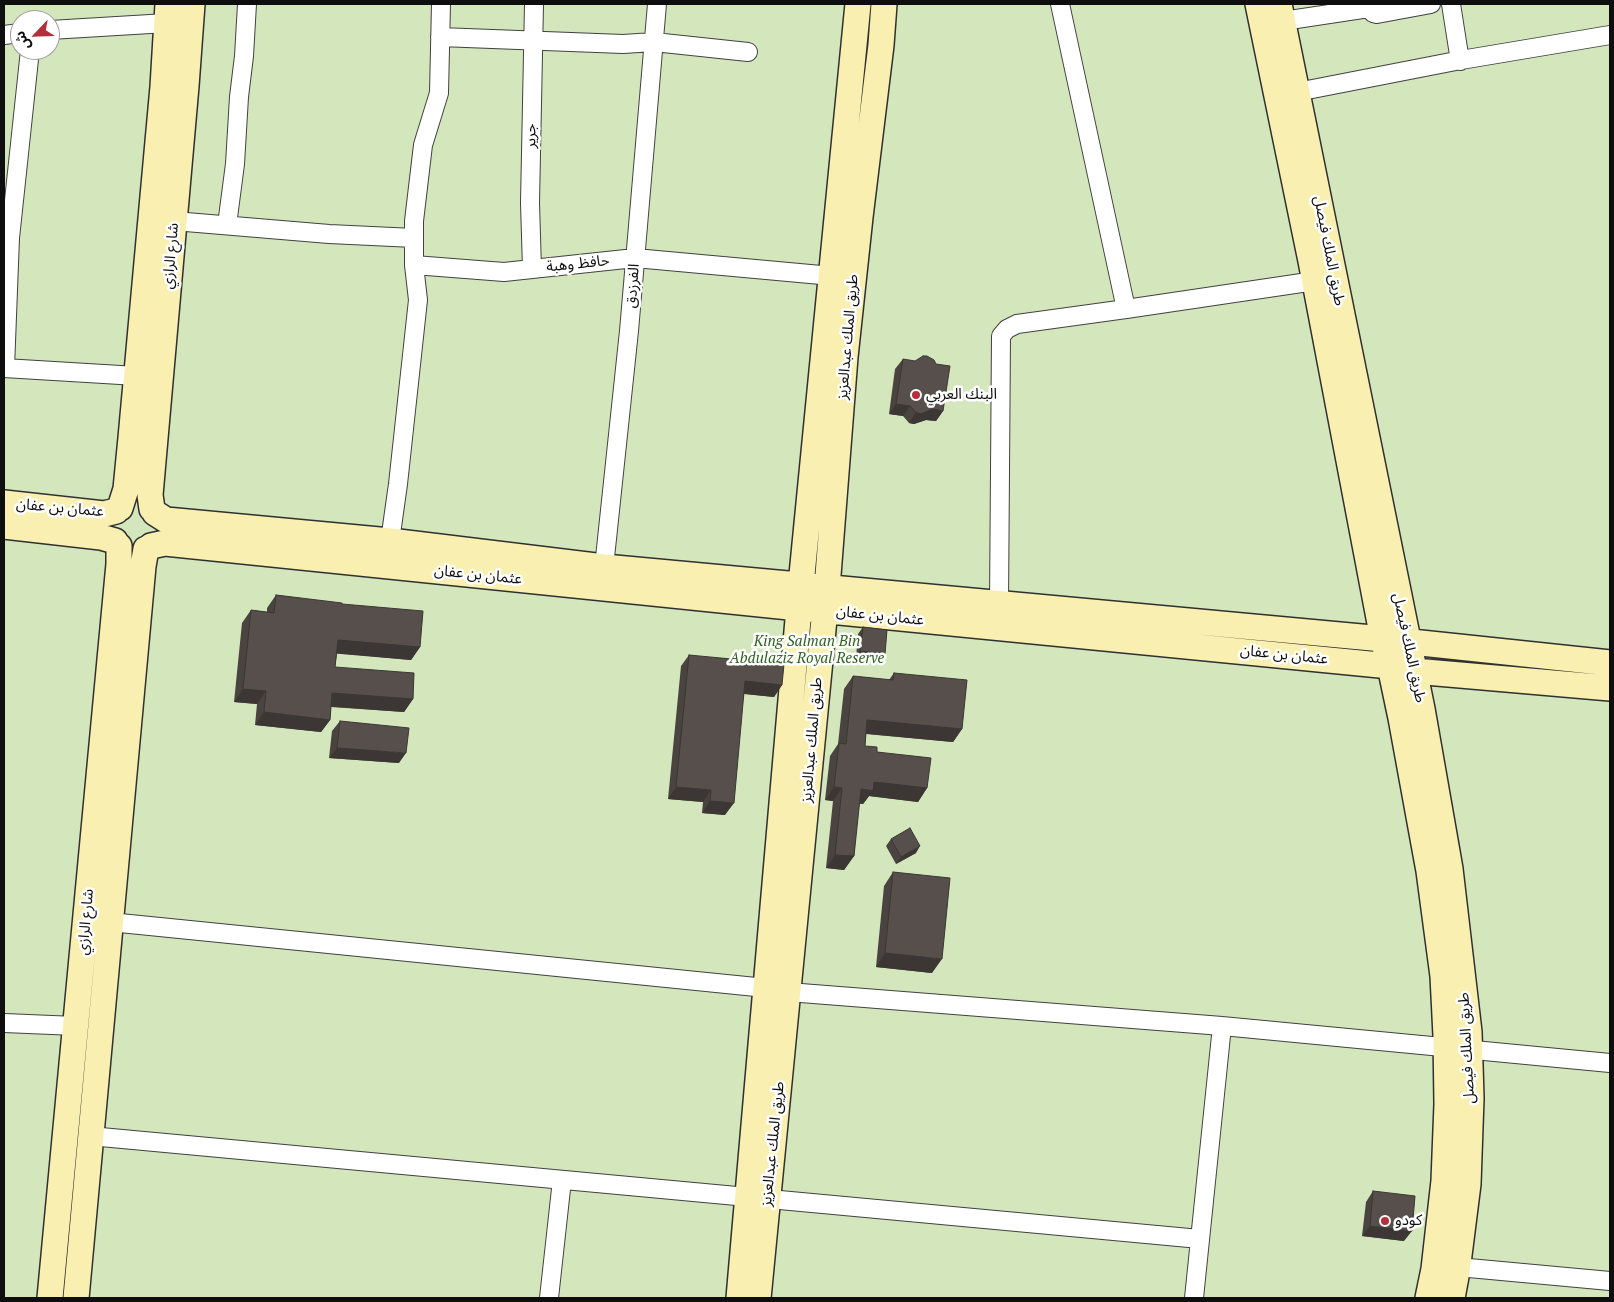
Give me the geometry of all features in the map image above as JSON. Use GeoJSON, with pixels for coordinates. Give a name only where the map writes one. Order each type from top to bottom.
{"type":"FeatureCollection","features":[{"type":"Feature","properties":{"kind":"street","name":"شارع الرازي"},"geometry":{"type":"LineString","coordinates":[[154,511],[150,495],[192,4]]}},
{"type":"Feature","properties":{"kind":"street"},"geometry":{"type":"LineString","coordinates":[[227,226],[235,164],[247,4]]}},
{"type":"Feature","properties":{"kind":"street"},"geometry":{"type":"LineString","coordinates":[[390,541],[418,300],[414,265],[414,221],[423,145],[439,93],[441,4]]}},
{"type":"Feature","properties":{"kind":"street","name":"جرير"},"geometry":{"type":"LineString","coordinates":[[532,269],[530,203],[534,4]]}},
{"type":"Feature","properties":{"kind":"street","name":"الفرزدق"},"geometry":{"type":"LineString","coordinates":[[604,567],[629,331],[657,4]]}},
{"type":"Feature","properties":{"kind":"street","name":"طريق الملك عبدالعزيز"},"geometry":{"type":"LineString","coordinates":[[758,1298],[758,1198],[777,990],[800,596],[858,4]]}},
{"type":"Feature","properties":{"kind":"street","name":"طريق الملك عبدالعزيز"},"geometry":{"type":"LineString","coordinates":[[777,990],[826,599],[845,356],[881,45],[884,4]]}},
{"type":"Feature","properties":{"kind":"street"},"geometry":{"type":"LineString","coordinates":[[1060,4],[1126,309]]}},
{"type":"Feature","properties":{"kind":"street","name":"طريق الملك فيصل"},"geometry":{"type":"LineString","coordinates":[[1258,4],[1315,280],[1383,639],[1390,666],[1429,871],[1443,976],[1458,1049],[1471,1098],[1468,1184],[1458,1267],[1452,1298]]}},
{"type":"Feature","properties":{"kind":"street"},"geometry":{"type":"LineString","coordinates":[[1281,12],[1369,6],[1373,13],[1383,14],[1431,4]]}},
{"type":"Feature","properties":{"kind":"street"},"geometry":{"type":"LineString","coordinates":[[1451,4],[1460,61]]}},
{"type":"Feature","properties":{"kind":"street","name":"طريق الملك فيصل"},"geometry":{"type":"LineString","coordinates":[[1281,12],[1414,671],[1450,869],[1469,1032],[1458,1049],[1447,1104],[1444,1181],[1434,1269],[1428,1298]]}},
{"type":"Feature","properties":{"kind":"street","name":"شارع الرازي"},"geometry":{"type":"LineString","coordinates":[[118,510],[126,489],[163,87],[168,13]]}},
{"type":"Feature","properties":{"kind":"street"},"geometry":{"type":"LineString","coordinates":[[60,29],[168,13]]}},
{"type":"Feature","properties":{"kind":"street"},"geometry":{"type":"LineString","coordinates":[[1297,92],[1610,35]]}},
{"type":"Feature","properties":{"kind":"street"},"geometry":{"type":"LineString","coordinates":[[440,37],[623,44],[654,42],[748,52]]}},
{"type":"Feature","properties":{"kind":"street"},"geometry":{"type":"LineString","coordinates":[[29,60],[7,238],[5,368],[137,376]]}},
{"type":"Feature","properties":{"kind":"street"},"geometry":{"type":"LineString","coordinates":[[174,221],[329,234],[414,238]]}},
{"type":"Feature","properties":{"kind":"street","name":"حافظ وهبة"},"geometry":{"type":"LineString","coordinates":[[414,265],[504,272],[635,258],[832,276]]}},
{"type":"Feature","properties":{"kind":"street"},"geometry":{"type":"LineString","coordinates":[[999,604],[1001,336],[1007,329],[1017,324],[1315,280]]}},
{"type":"Feature","properties":{"kind":"street"},"geometry":{"type":"LineString","coordinates":[[134,502],[144,504],[154,511],[160,526],[158,536],[148,548],[136,552],[127,550],[117,544],[110,530],[111,520],[118,510],[124,505],[134,502]]}},
{"type":"Feature","properties":{"kind":"street","name":"عثمان بن عفان"},"geometry":{"type":"LineString","coordinates":[[4,503],[104,514],[118,510]]}},
{"type":"Feature","properties":{"kind":"street","name":"عثمان بن عفان"},"geometry":{"type":"LineString","coordinates":[[154,511],[166,520],[390,541],[604,567],[800,596]]}},
{"type":"Feature","properties":{"kind":"street","name":"عثمان بن عفان"},"geometry":{"type":"LineString","coordinates":[[4,526],[101,537],[117,544]]}},
{"type":"Feature","properties":{"kind":"street","name":"عثمان بن عفان"},"geometry":{"type":"LineString","coordinates":[[148,548],[164,543],[800,596],[1390,666],[1414,671],[1610,688]]}},
{"type":"Feature","properties":{"kind":"street","name":"شارع الرازي"},"geometry":{"type":"LineString","coordinates":[[50,1298],[119,564],[117,544]]}},
{"type":"Feature","properties":{"kind":"street","name":"شارع الرازي"},"geometry":{"type":"LineString","coordinates":[[76,1298],[143,566],[148,548]]}},
{"type":"Feature","properties":{"kind":"street","name":"عثمان بن عفان"},"geometry":{"type":"LineString","coordinates":[[826,599],[999,604],[1383,639],[1610,663]]}},
{"type":"Feature","properties":{"kind":"street"},"geometry":{"type":"LineString","coordinates":[[110,922],[777,990],[1222,1026],[1610,1063]]}},
{"type":"Feature","properties":{"kind":"street"},"geometry":{"type":"LineString","coordinates":[[4,1023],[76,1026]]}},
{"type":"Feature","properties":{"kind":"street"},"geometry":{"type":"LineString","coordinates":[[1194,1298],[1222,1026]]}},
{"type":"Feature","properties":{"kind":"street"},"geometry":{"type":"LineString","coordinates":[[90,1136],[1200,1239]]}},
{"type":"Feature","properties":{"kind":"street"},"geometry":{"type":"LineString","coordinates":[[549,1298],[562,1180]]}},
{"type":"Feature","properties":{"kind":"street","name":"طريق الملك عبدالعزيز"},"geometry":{"type":"LineString","coordinates":[[738,1298],[758,1198]]}},
{"type":"Feature","properties":{"kind":"street"},"geometry":{"type":"LineString","coordinates":[[1458,1267],[1610,1282]]}},
{"type":"Feature","properties":{"kind":"green space","name":"King Salman Bin Abdulaziz Royal Reserve"},"geometry":{"type":"Polygon","coordinates":[[[4,4],[1610,4],[1610,1298],[4,1298],[4,4]]]}},
{"type":"Feature","properties":{"kind":"building","name":"البنك العربي"},"geometry":{"type":"Polygon","coordinates":[[[923,356],[934,360],[936,364],[950,366],[943,411],[933,409],[921,414],[910,406],[896,404],[903,359],[915,361],[923,356]]]}},
{"type":"Feature","properties":{"kind":"building"},"geometry":{"type":"Polygon","coordinates":[[[276,595],[342,604],[423,611],[420,647],[338,640],[335,667],[414,673],[413,699],[332,693],[330,720],[264,712],[266,691],[243,689],[251,610],[274,613],[276,595]]]}},
{"type":"Feature","properties":{"kind":"building"},"geometry":{"type":"Polygon","coordinates":[[[863,627],[887,630],[885,654],[860,651],[863,627]]]}},
{"type":"Feature","properties":{"kind":"building"},"geometry":{"type":"Polygon","coordinates":[[[689,655],[784,664],[782,685],[745,681],[734,803],[710,801],[711,790],[676,787],[689,655]]]}},
{"type":"Feature","properties":{"kind":"building"},"geometry":{"type":"Polygon","coordinates":[[[894,673],[967,680],[962,729],[867,720],[865,746],[877,747],[877,752],[931,758],[927,788],[874,782],[873,791],[861,789],[854,856],[835,855],[842,788],[834,787],[839,743],[846,744],[853,676],[893,680],[894,673]]]}},
{"type":"Feature","properties":{"kind":"building"},"geometry":{"type":"Polygon","coordinates":[[[340,721],[409,728],[406,753],[337,748],[340,721]]]}},
{"type":"Feature","properties":{"kind":"building"},"geometry":{"type":"Polygon","coordinates":[[[910,828],[920,846],[901,857],[891,839],[910,828]]]}},
{"type":"Feature","properties":{"kind":"building"},"geometry":{"type":"Polygon","coordinates":[[[893,872],[950,878],[942,959],[885,953],[893,872]]]}},
{"type":"Feature","properties":{"kind":"building"},"geometry":{"type":"Polygon","coordinates":[[[1373,1191],[1415,1196],[1412,1231],[1370,1226],[1373,1191]]]}},
{"type":"Feature","properties":{"kind":"place","name":"البنك العربي"},"geometry":{"type":"Point","coordinates":[916,395]}},
{"type":"Feature","properties":{"kind":"place","name":"كودو"},"geometry":{"type":"Point","coordinates":[1385,1221]}}]}
